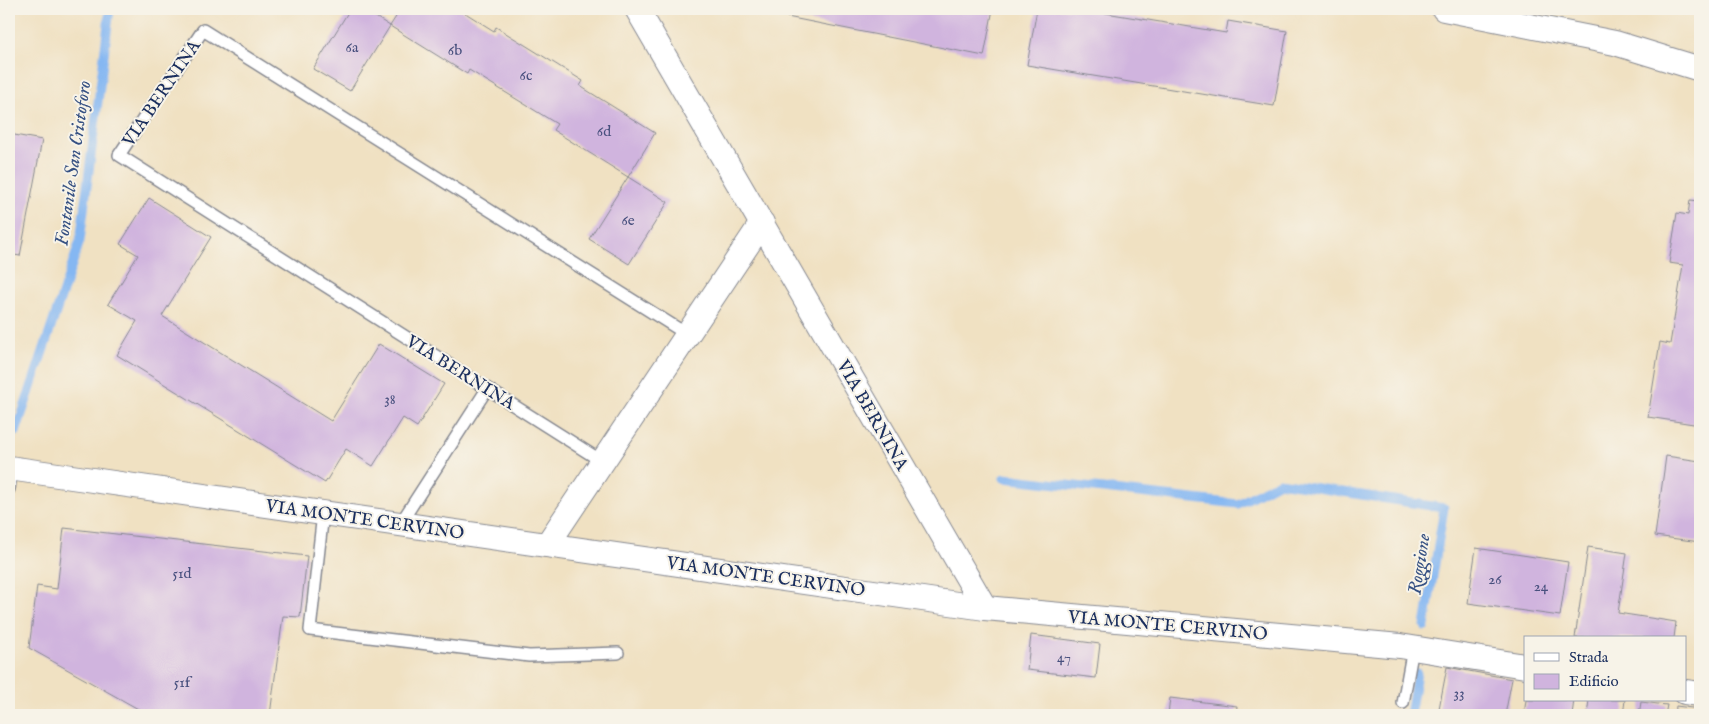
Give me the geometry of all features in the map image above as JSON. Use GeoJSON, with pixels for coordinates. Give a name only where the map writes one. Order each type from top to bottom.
{"type":"FeatureCollection","features":[{"type":"Feature","properties":{"kind":"street","name":"VIA BERNINA"},"geometry":{"type":"LineString","coordinates":[[638,9],[984,608]]}},
{"type":"Feature","properties":{"kind":"street"},"geometry":{"type":"LineString","coordinates":[[1444,9],[1496,14],[1615,43],[1700,69]]}},
{"type":"Feature","properties":{"kind":"street"},"geometry":{"type":"LineString","coordinates":[[547,545],[762,223]]}},
{"type":"Feature","properties":{"kind":"street","name":"VIA MONTE CERVINO"},"geometry":{"type":"LineString","coordinates":[[10,475],[323,513],[984,608],[1413,648],[1524,666]]}},
{"type":"Feature","properties":{"kind":"street"},"geometry":{"type":"LineString","coordinates":[[1686,692],[1700,694]]}},
{"type":"Feature","properties":{"kind":"lane","name":"VIA BERNINA"},"geometry":{"type":"LineString","coordinates":[[603,462],[119,155],[203,30],[688,334]]}},
{"type":"Feature","properties":{"kind":"lane"},"geometry":{"type":"LineString","coordinates":[[400,524],[487,388]]}},
{"type":"Feature","properties":{"kind":"lane"},"geometry":{"type":"LineString","coordinates":[[323,513],[310,630],[529,656],[618,653]]}},
{"type":"Feature","properties":{"kind":"lane"},"geometry":{"type":"LineString","coordinates":[[1402,703],[1413,648]]}},
{"type":"Feature","properties":{"kind":"building"},"geometry":{"type":"Polygon","coordinates":[[[350,9],[363,9],[390,26],[350,91],[313,69],[350,9]]]}},
{"type":"Feature","properties":{"kind":"building"},"geometry":{"type":"Polygon","coordinates":[[[401,9],[459,9],[494,31],[496,27],[583,81],[580,86],[655,133],[628,177],[553,130],[557,124],[469,70],[467,74],[390,26],[401,9]]]}},
{"type":"Feature","properties":{"kind":"building"},"geometry":{"type":"Polygon","coordinates":[[[789,9],[993,9],[984,56],[787,17],[789,9]]]}},
{"type":"Feature","properties":{"kind":"building"},"geometry":{"type":"Polygon","coordinates":[[[1037,9],[1082,9],[1226,33],[1228,21],[1287,31],[1274,106],[1027,65],[1037,9]]]}},
{"type":"Feature","properties":{"kind":"building"},"geometry":{"type":"Polygon","coordinates":[[[9,134],[42,140],[20,256],[9,254],[9,134]]]}},
{"type":"Feature","properties":{"kind":"building"},"geometry":{"type":"Polygon","coordinates":[[[628,177],[668,202],[629,264],[589,239],[628,177]]]}},
{"type":"Feature","properties":{"kind":"building"},"geometry":{"type":"Polygon","coordinates":[[[149,198],[211,237],[162,316],[331,421],[379,344],[444,384],[417,427],[403,418],[373,466],[346,449],[325,483],[117,355],[137,321],[108,304],[138,255],[120,244],[149,198]]]}},
{"type":"Feature","properties":{"kind":"building"},"geometry":{"type":"Polygon","coordinates":[[[1690,200],[1700,201],[1700,425],[1648,417],[1660,342],[1670,344],[1683,265],[1669,263],[1677,213],[1688,215],[1690,200]]]}},
{"type":"Feature","properties":{"kind":"building"},"geometry":{"type":"Polygon","coordinates":[[[1666,456],[1700,461],[1700,542],[1655,536],[1666,456]]]}},
{"type":"Feature","properties":{"kind":"building"},"geometry":{"type":"Polygon","coordinates":[[[64,528],[307,556],[300,617],[283,616],[270,715],[149,715],[29,648],[37,586],[57,589],[64,528]]]}},
{"type":"Feature","properties":{"kind":"building"},"geometry":{"type":"Polygon","coordinates":[[[1588,547],[1627,553],[1618,613],[1676,622],[1674,636],[1575,636],[1588,547]]]}},
{"type":"Feature","properties":{"kind":"building"},"geometry":{"type":"Polygon","coordinates":[[[1476,548],[1568,562],[1560,616],[1468,603],[1476,548]]]}},
{"type":"Feature","properties":{"kind":"building"},"geometry":{"type":"Polygon","coordinates":[[[1031,635],[1100,644],[1096,678],[1027,670],[1031,635]]]}},
{"type":"Feature","properties":{"kind":"building"},"geometry":{"type":"Polygon","coordinates":[[[1447,667],[1512,679],[1505,715],[1438,714],[1447,667]]]}},
{"type":"Feature","properties":{"kind":"building"},"geometry":{"type":"Polygon","coordinates":[[[1170,698],[1237,706],[1236,715],[1168,715],[1170,698]]]}},
{"type":"Feature","properties":{"kind":"building"},"geometry":{"type":"Polygon","coordinates":[[[1526,702],[1574,702],[1572,715],[1524,715],[1526,702]]]}},
{"type":"Feature","properties":{"kind":"building"},"geometry":{"type":"Polygon","coordinates":[[[1589,702],[1625,702],[1623,715],[1587,715],[1589,702]]]}},
{"type":"Feature","properties":{"kind":"building"},"geometry":{"type":"Polygon","coordinates":[[[1641,702],[1667,705],[1665,715],[1639,715],[1641,702]]]}},
{"type":"Feature","properties":{"kind":"building"},"geometry":{"type":"Polygon","coordinates":[[[1676,706],[1700,709],[1700,715],[1675,715],[1676,706]]]}},
{"type":"Feature","properties":{"kind":"waterway","name":"Fontanile San Cristoforo"},"geometry":{"type":"LineString","coordinates":[[16,432],[80,241],[110,9]]}},
{"type":"Feature","properties":{"kind":"waterway"},"geometry":{"type":"LineString","coordinates":[[1004,478],[1238,504],[1279,482],[1444,508],[1425,626]]}},
{"type":"Feature","properties":{"kind":"waterway","name":"Roggione"},"geometry":{"type":"LineString","coordinates":[[1410,715],[1417,673]]}}]}
